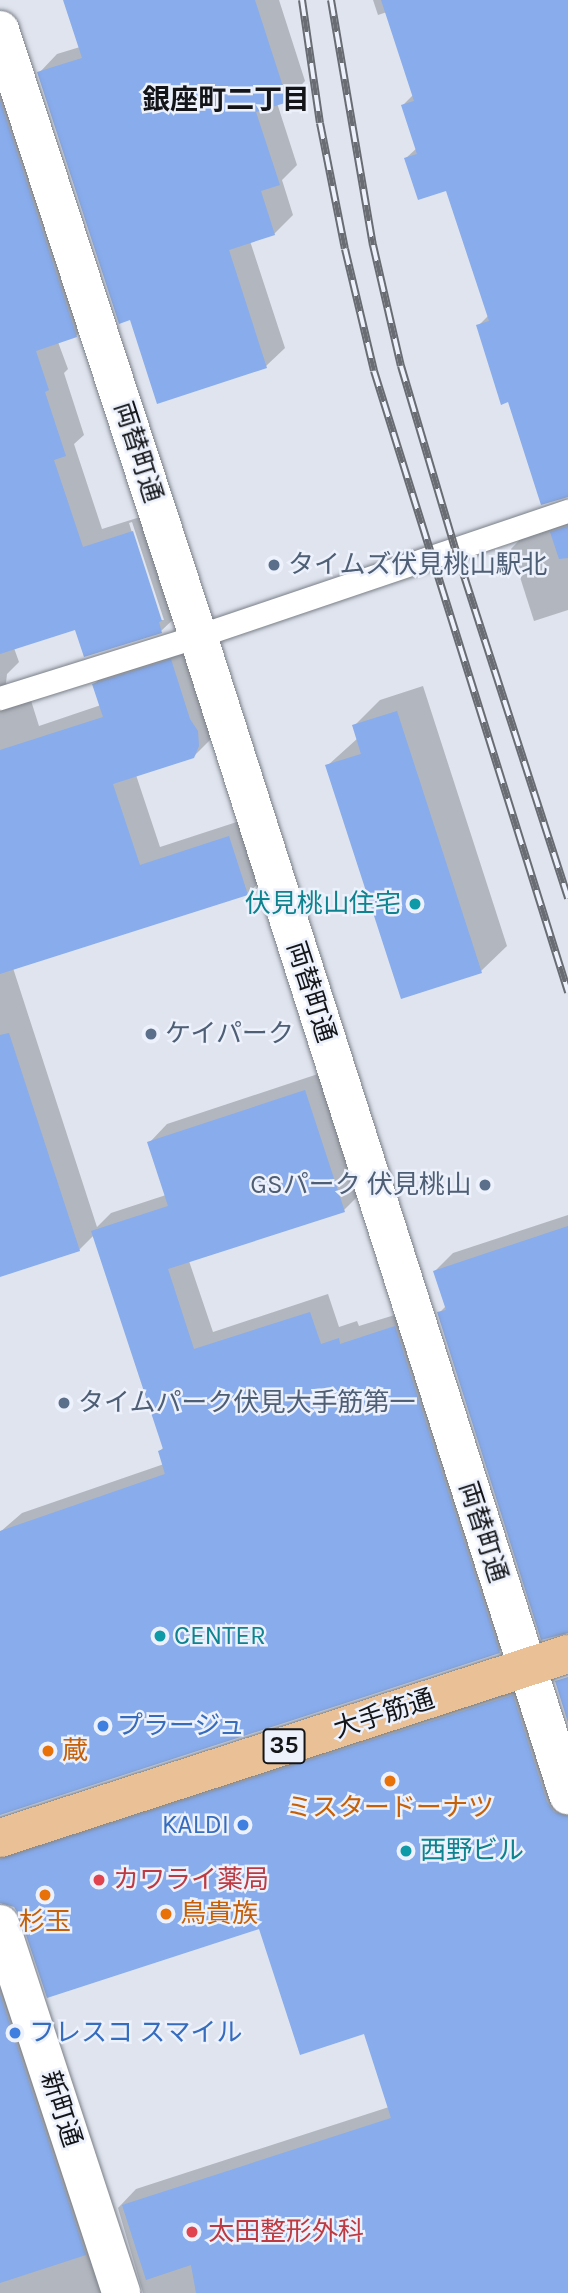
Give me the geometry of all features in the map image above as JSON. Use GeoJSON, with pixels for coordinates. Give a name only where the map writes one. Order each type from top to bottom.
{"type":"FeatureCollection","features":[{"type":"Feature","properties":{"kind":"main road","name":"大手筋通"},"geometry":{"type":"LineString","coordinates":[[0,1838],[568,1654]]}},
{"type":"Feature","properties":{"kind":"street","name":"両替町通"},"geometry":{"type":"LineString","coordinates":[[0,30],[198,636],[568,1795]]}},
{"type":"Feature","properties":{"kind":"street","name":"新町通"},"geometry":{"type":"LineString","coordinates":[[0,1924],[121,2293]]}},
{"type":"Feature","properties":{"kind":"lane"},"geometry":{"type":"LineString","coordinates":[[0,698],[198,636],[568,511]]}},
{"type":"Feature","properties":{"kind":"building"},"geometry":{"type":"Polygon","coordinates":[[[63,0],[255,0],[288,102],[256,112],[280,185],[261,191],[275,235],[229,250],[267,368],[157,404],[130,320],[119,324],[37,72],[82,58],[63,0]]]}},
{"type":"Feature","properties":{"kind":"building"},"geometry":{"type":"Polygon","coordinates":[[[381,0],[568,0],[568,497],[541,505],[508,402],[501,405],[476,325],[489,321],[446,191],[418,200],[404,158],[417,154],[401,105],[414,101],[381,0]]]}},
{"type":"Feature","properties":{"kind":"building"},"geometry":{"type":"Polygon","coordinates":[[[0,100],[77,337],[36,351],[49,390],[45,392],[66,456],[54,460],[83,547],[133,531],[162,621],[159,622],[162,633],[84,657],[75,630],[0,654],[0,100]]]}},
{"type":"Feature","properties":{"kind":"building"},"geometry":{"type":"Polygon","coordinates":[[[568,526],[568,558],[559,559],[550,532],[568,526]]]}},
{"type":"Feature","properties":{"kind":"building"},"geometry":{"type":"Polygon","coordinates":[[[171,659],[190,719],[198,731],[199,746],[194,758],[113,784],[140,865],[229,836],[248,895],[0,974],[0,750],[103,717],[92,684],[171,659]]]}},
{"type":"Feature","properties":{"kind":"building","name":"伏見桃山住宅"},"geometry":{"type":"Polygon","coordinates":[[[397,711],[482,973],[401,999],[325,765],[361,754],[352,725],[397,711]]]}},
{"type":"Feature","properties":{"kind":"building"},"geometry":{"type":"Polygon","coordinates":[[[9,1033],[80,1251],[0,1277],[0,1035],[9,1033]]]}},
{"type":"Feature","properties":{"kind":"building"},"geometry":{"type":"Polygon","coordinates":[[[305,1090],[345,1212],[168,1269],[194,1349],[310,1312],[321,1344],[339,1338],[340,1344],[395,1326],[500,1653],[0,1815],[0,1531],[165,1474],[158,1451],[163,1449],[91,1231],[168,1206],[147,1142],[305,1090]]]}},
{"type":"Feature","properties":{"kind":"building"},"geometry":{"type":"Polygon","coordinates":[[[568,1226],[568,1633],[541,1640],[437,1312],[446,1310],[433,1271],[568,1226]]]}},
{"type":"Feature","properties":{"kind":"building"},"geometry":{"type":"Polygon","coordinates":[[[568,1677],[568,1723],[555,1681],[568,1677]]]}},
{"type":"Feature","properties":{"kind":"building"},"geometry":{"type":"Polygon","coordinates":[[[513,1695],[547,1802],[554,1812],[568,1816],[568,2293],[196,2293],[191,2265],[146,2280],[122,2205],[391,2118],[364,2034],[300,2055],[259,1929],[47,1998],[20,1917],[14,1907],[0,1903],[0,1859],[513,1695]]]}},
{"type":"Feature","properties":{"kind":"building"},"geometry":{"type":"Polygon","coordinates":[[[0,1994],[86,2255],[0,2283],[0,1994]]]}},
{"type":"Feature","properties":{"kind":"railway"},"geometry":{"type":"LineString","coordinates":[[302,0],[320,123],[345,249],[374,371],[568,992]]}},
{"type":"Feature","properties":{"kind":"railway"},"geometry":{"type":"LineString","coordinates":[[331,0],[373,245],[401,366],[455,548],[568,898]]}},
{"type":"Feature","properties":{"kind":"place","name":"タイムズ伏見桃山駅北"},"geometry":{"type":"Point","coordinates":[274,565]}},
{"type":"Feature","properties":{"kind":"place","name":"伏見桃山住宅"},"geometry":{"type":"Point","coordinates":[415,904]}},
{"type":"Feature","properties":{"kind":"place","name":"ケイパーク"},"geometry":{"type":"Point","coordinates":[151,1034]}},
{"type":"Feature","properties":{"kind":"place","name":"GSパーク 伏見桃山"},"geometry":{"type":"Point","coordinates":[485,1185]}},
{"type":"Feature","properties":{"kind":"place","name":"タイムパーク伏見大手筋第一"},"geometry":{"type":"Point","coordinates":[64,1403]}},
{"type":"Feature","properties":{"kind":"place","name":"CENTER"},"geometry":{"type":"Point","coordinates":[160,1636]}},
{"type":"Feature","properties":{"kind":"place","name":"プラージュ"},"geometry":{"type":"Point","coordinates":[103,1726]}},
{"type":"Feature","properties":{"kind":"place","name":"蔵"},"geometry":{"type":"Point","coordinates":[48,1751]}},
{"type":"Feature","properties":{"kind":"place","name":"ミスタードーナツ"},"geometry":{"type":"Point","coordinates":[390,1781]}},
{"type":"Feature","properties":{"kind":"place","name":"KALDI"},"geometry":{"type":"Point","coordinates":[243,1825]}},
{"type":"Feature","properties":{"kind":"place","name":"西野ビル"},"geometry":{"type":"Point","coordinates":[406,1851]}},
{"type":"Feature","properties":{"kind":"place","name":"カワライ薬局"},"geometry":{"type":"Point","coordinates":[99,1880]}},
{"type":"Feature","properties":{"kind":"place","name":"杉玉"},"geometry":{"type":"Point","coordinates":[45,1895]}},
{"type":"Feature","properties":{"kind":"place","name":"鳥貴族"},"geometry":{"type":"Point","coordinates":[166,1914]}},
{"type":"Feature","properties":{"kind":"place","name":"フレスコ スマイル"},"geometry":{"type":"Point","coordinates":[15,2033]}},
{"type":"Feature","properties":{"kind":"place","name":"太田整形外科"},"geometry":{"type":"Point","coordinates":[192,2232]}},
{"type":"Feature","properties":{"kind":"district","name":"銀座町二丁目"},"geometry":{"type":"Point","coordinates":[226,100]}}]}
